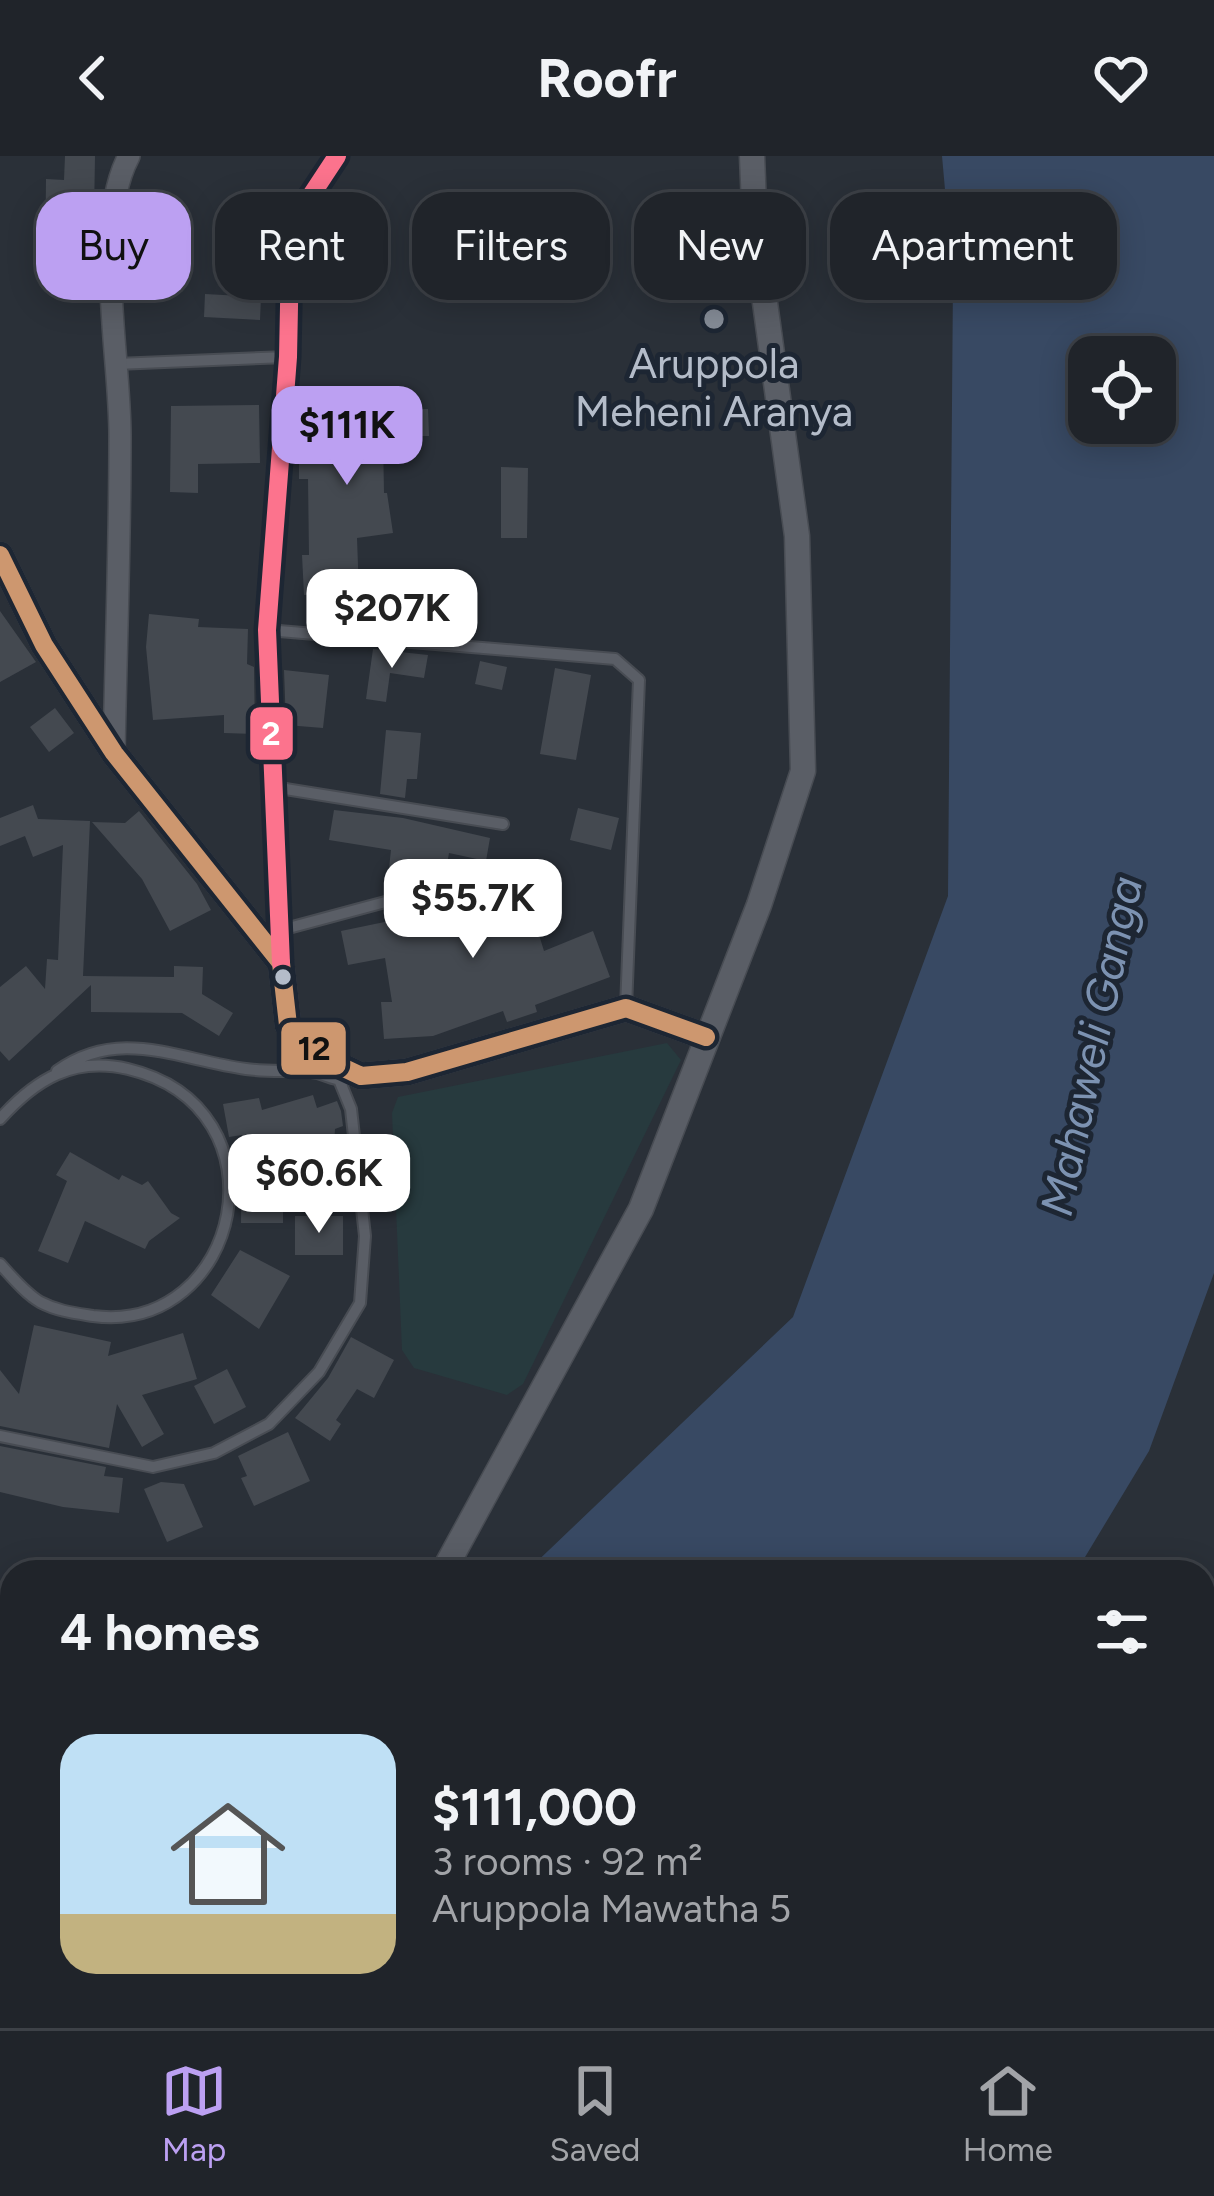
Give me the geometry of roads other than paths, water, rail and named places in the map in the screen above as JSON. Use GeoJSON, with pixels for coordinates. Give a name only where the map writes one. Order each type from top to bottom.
{"type":"FeatureCollection","features":[{"type":"Feature","properties":{"kind":"street"},"geometry":{"type":"LineString","coordinates":[[114,753],[120,434],[111,218],[128,156]]}},
{"type":"Feature","properties":{"kind":"street"},"geometry":{"type":"LineString","coordinates":[[337,156],[308,200],[290,256],[288,357],[267,630],[281,963],[288,1025],[350,1079],[407,1072],[626,1008],[706,1037]]}},
{"type":"Feature","properties":{"kind":"street"},"geometry":{"type":"LineString","coordinates":[[450,1560],[641,1209],[759,905],[803,771],[797,536],[755,230],[752,156]]}},
{"type":"Feature","properties":{"kind":"street"},"geometry":{"type":"LineString","coordinates":[[0,555],[44,645],[114,753],[281,963]]}},
{"type":"Feature","properties":{"kind":"lane"},"geometry":{"type":"LineString","coordinates":[[116,364],[288,357]]}},
{"type":"Feature","properties":{"kind":"lane"},"geometry":{"type":"LineString","coordinates":[[267,630],[615,659],[638,680],[626,1008]]}},
{"type":"Feature","properties":{"kind":"lane"},"geometry":{"type":"LineString","coordinates":[[273,787],[503,824]]}},
{"type":"Feature","properties":{"kind":"lane"},"geometry":{"type":"LineString","coordinates":[[281,930],[516,867]]}},
{"type":"Feature","properties":{"kind":"lane"},"geometry":{"type":"LineString","coordinates":[[0,1119],[28,1088],[78,1056],[134,1045],[248,1070],[318,1072],[350,1079],[365,1236],[360,1303],[319,1372],[269,1424],[214,1454],[153,1467],[0,1436]]}},
{"type":"Feature","properties":{"kind":"lane"},"geometry":{"type":"LineString","coordinates":[[0,1264],[35,1300],[60,1311],[115,1318],[142,1313],[190,1286],[221,1242],[230,1215],[227,1160],[218,1135],[182,1092],[159,1077],[106,1064],[52,1075]]}},
{"type":"Feature","properties":{"kind":"water","name":"Mahaweli Ganga"},"geometry":{"type":"Polygon","coordinates":[[[942,156],[1214,156],[1214,1273],[1149,1451],[1083,1560],[539,1560],[793,1317],[948,896],[953,300],[1117,300],[1117,192],[945,192],[942,156]]]}},
{"type":"Feature","properties":{"kind":"place","name":"Aruppola Meheni Aranya"},"geometry":{"type":"Point","coordinates":[714,319]}}]}
